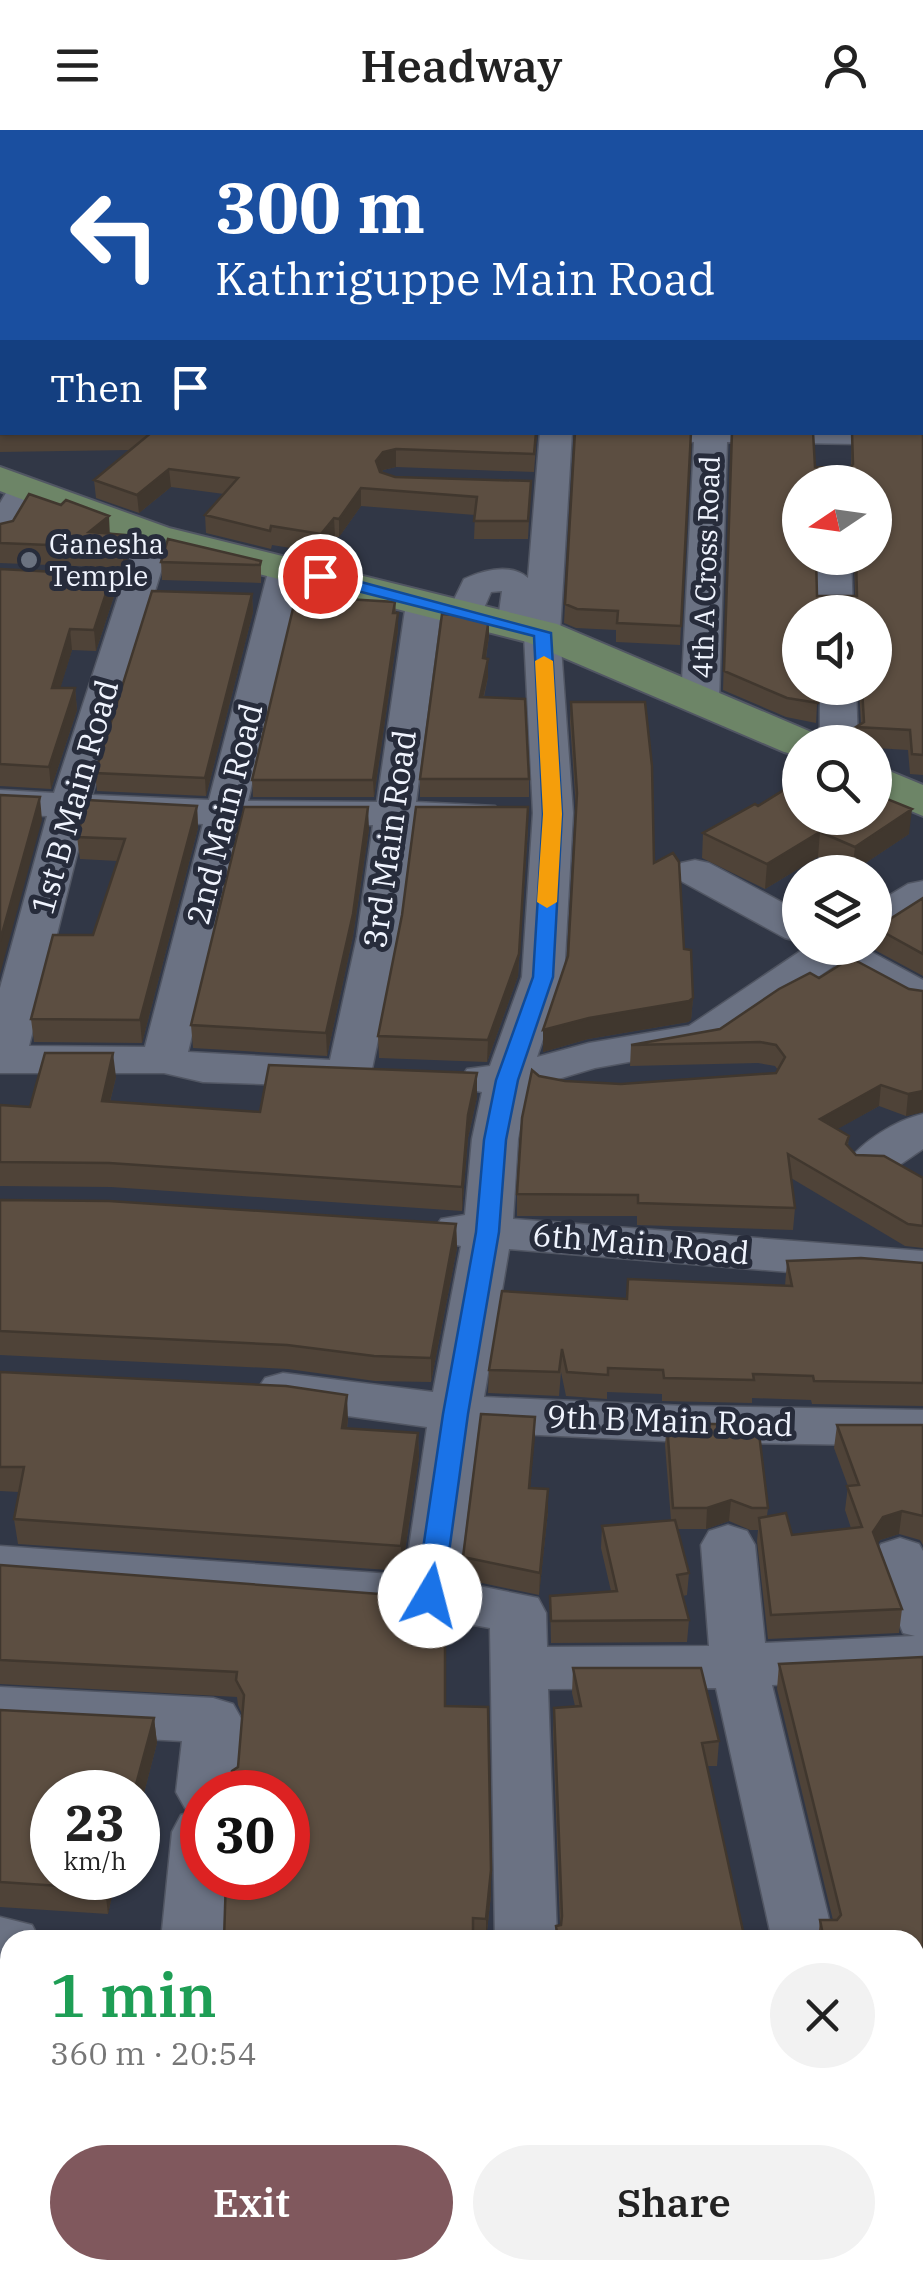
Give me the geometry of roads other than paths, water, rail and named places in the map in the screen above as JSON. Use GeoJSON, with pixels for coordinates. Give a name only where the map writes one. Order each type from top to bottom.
{"type":"FeatureCollection","features":[{"type":"Feature","properties":{"kind":"main road"},"geometry":{"type":"LineString","coordinates":[[12,483],[155,536],[269,588],[424,603],[529,630],[782,735]]}},
{"type":"Feature","properties":{"kind":"main road"},"geometry":{"type":"LineString","coordinates":[[892,787],[923,802]]}},
{"type":"Feature","properties":{"kind":"street"},"geometry":{"type":"LineString","coordinates":[[430,1596],[488,1232],[495,1140],[507,1080],[543,977],[552,814],[529,630],[538,486],[555,435]]}},
{"type":"Feature","properties":{"kind":"street","name":"4th A Cross Road"},"geometry":{"type":"LineString","coordinates":[[700,701],[711,435]]}},
{"type":"Feature","properties":{"kind":"street"},"geometry":{"type":"LineString","coordinates":[[724,435],[831,451],[923,435]]}},
{"type":"Feature","properties":{"kind":"street"},"geometry":{"type":"LineString","coordinates":[[0,532],[12,483]]}},
{"type":"Feature","properties":{"kind":"street","name":"1st B Main Road"},"geometry":{"type":"LineString","coordinates":[[2,1059],[70,806],[155,536]]}},
{"type":"Feature","properties":{"kind":"street","name":"2nd Main Road"},"geometry":{"type":"LineString","coordinates":[[164,1060],[225,813],[269,588]]}},
{"type":"Feature","properties":{"kind":"street","name":"3rd Main Road"},"geometry":{"type":"LineString","coordinates":[[164,1060],[203,1068],[369,1074],[378,938],[424,603]]}},
{"type":"Feature","properties":{"kind":"street"},"geometry":{"type":"LineString","coordinates":[[0,802],[225,813],[552,814]]}},
{"type":"Feature","properties":{"kind":"street"},"geometry":{"type":"LineString","coordinates":[[696,872],[782,919]]}},
{"type":"Feature","properties":{"kind":"street"},"geometry":{"type":"LineString","coordinates":[[892,911],[923,892]]}},
{"type":"Feature","properties":{"kind":"street"},"geometry":{"type":"LineString","coordinates":[[507,1080],[589,1056],[702,1036],[808,965]]}},
{"type":"Feature","properties":{"kind":"street"},"geometry":{"type":"LineString","coordinates":[[864,965],[923,997]]}},
{"type":"Feature","properties":{"kind":"street"},"geometry":{"type":"LineString","coordinates":[[2,1059],[164,1060]]}},
{"type":"Feature","properties":{"kind":"street"},"geometry":{"type":"LineString","coordinates":[[448,1078],[599,1086],[678,1083]]}},
{"type":"Feature","properties":{"kind":"street"},"geometry":{"type":"LineString","coordinates":[[870,1163],[923,1128]]}},
{"type":"Feature","properties":{"kind":"street","name":"6th Main Road"},"geometry":{"type":"LineString","coordinates":[[411,1226],[923,1268]]}},
{"type":"Feature","properties":{"kind":"street","name":"9th B Main Road"},"geometry":{"type":"LineString","coordinates":[[232,1387],[288,1390],[456,1414],[686,1424],[923,1428]]}},
{"type":"Feature","properties":{"kind":"street"},"geometry":{"type":"LineString","coordinates":[[728,1545],[739,1666],[801,1930]]}},
{"type":"Feature","properties":{"kind":"street"},"geometry":{"type":"LineString","coordinates":[[900,1558],[923,1618]]}},
{"type":"Feature","properties":{"kind":"street"},"geometry":{"type":"LineString","coordinates":[[0,1566],[430,1596],[518,1641],[739,1666],[923,1658]]}},
{"type":"Feature","properties":{"kind":"street"},"geometry":{"type":"LineString","coordinates":[[518,1641],[526,1930]]}},
{"type":"Feature","properties":{"kind":"street"},"geometry":{"type":"LineString","coordinates":[[0,1709],[213,1720],[208,1770]]}},
{"type":"Feature","properties":{"kind":"street"},"geometry":{"type":"LineString","coordinates":[[193,1930],[196,1900]]}},
{"type":"Feature","properties":{"kind":"place","name":"Ganesha Temple"},"geometry":{"type":"Point","coordinates":[29,560]}}]}
